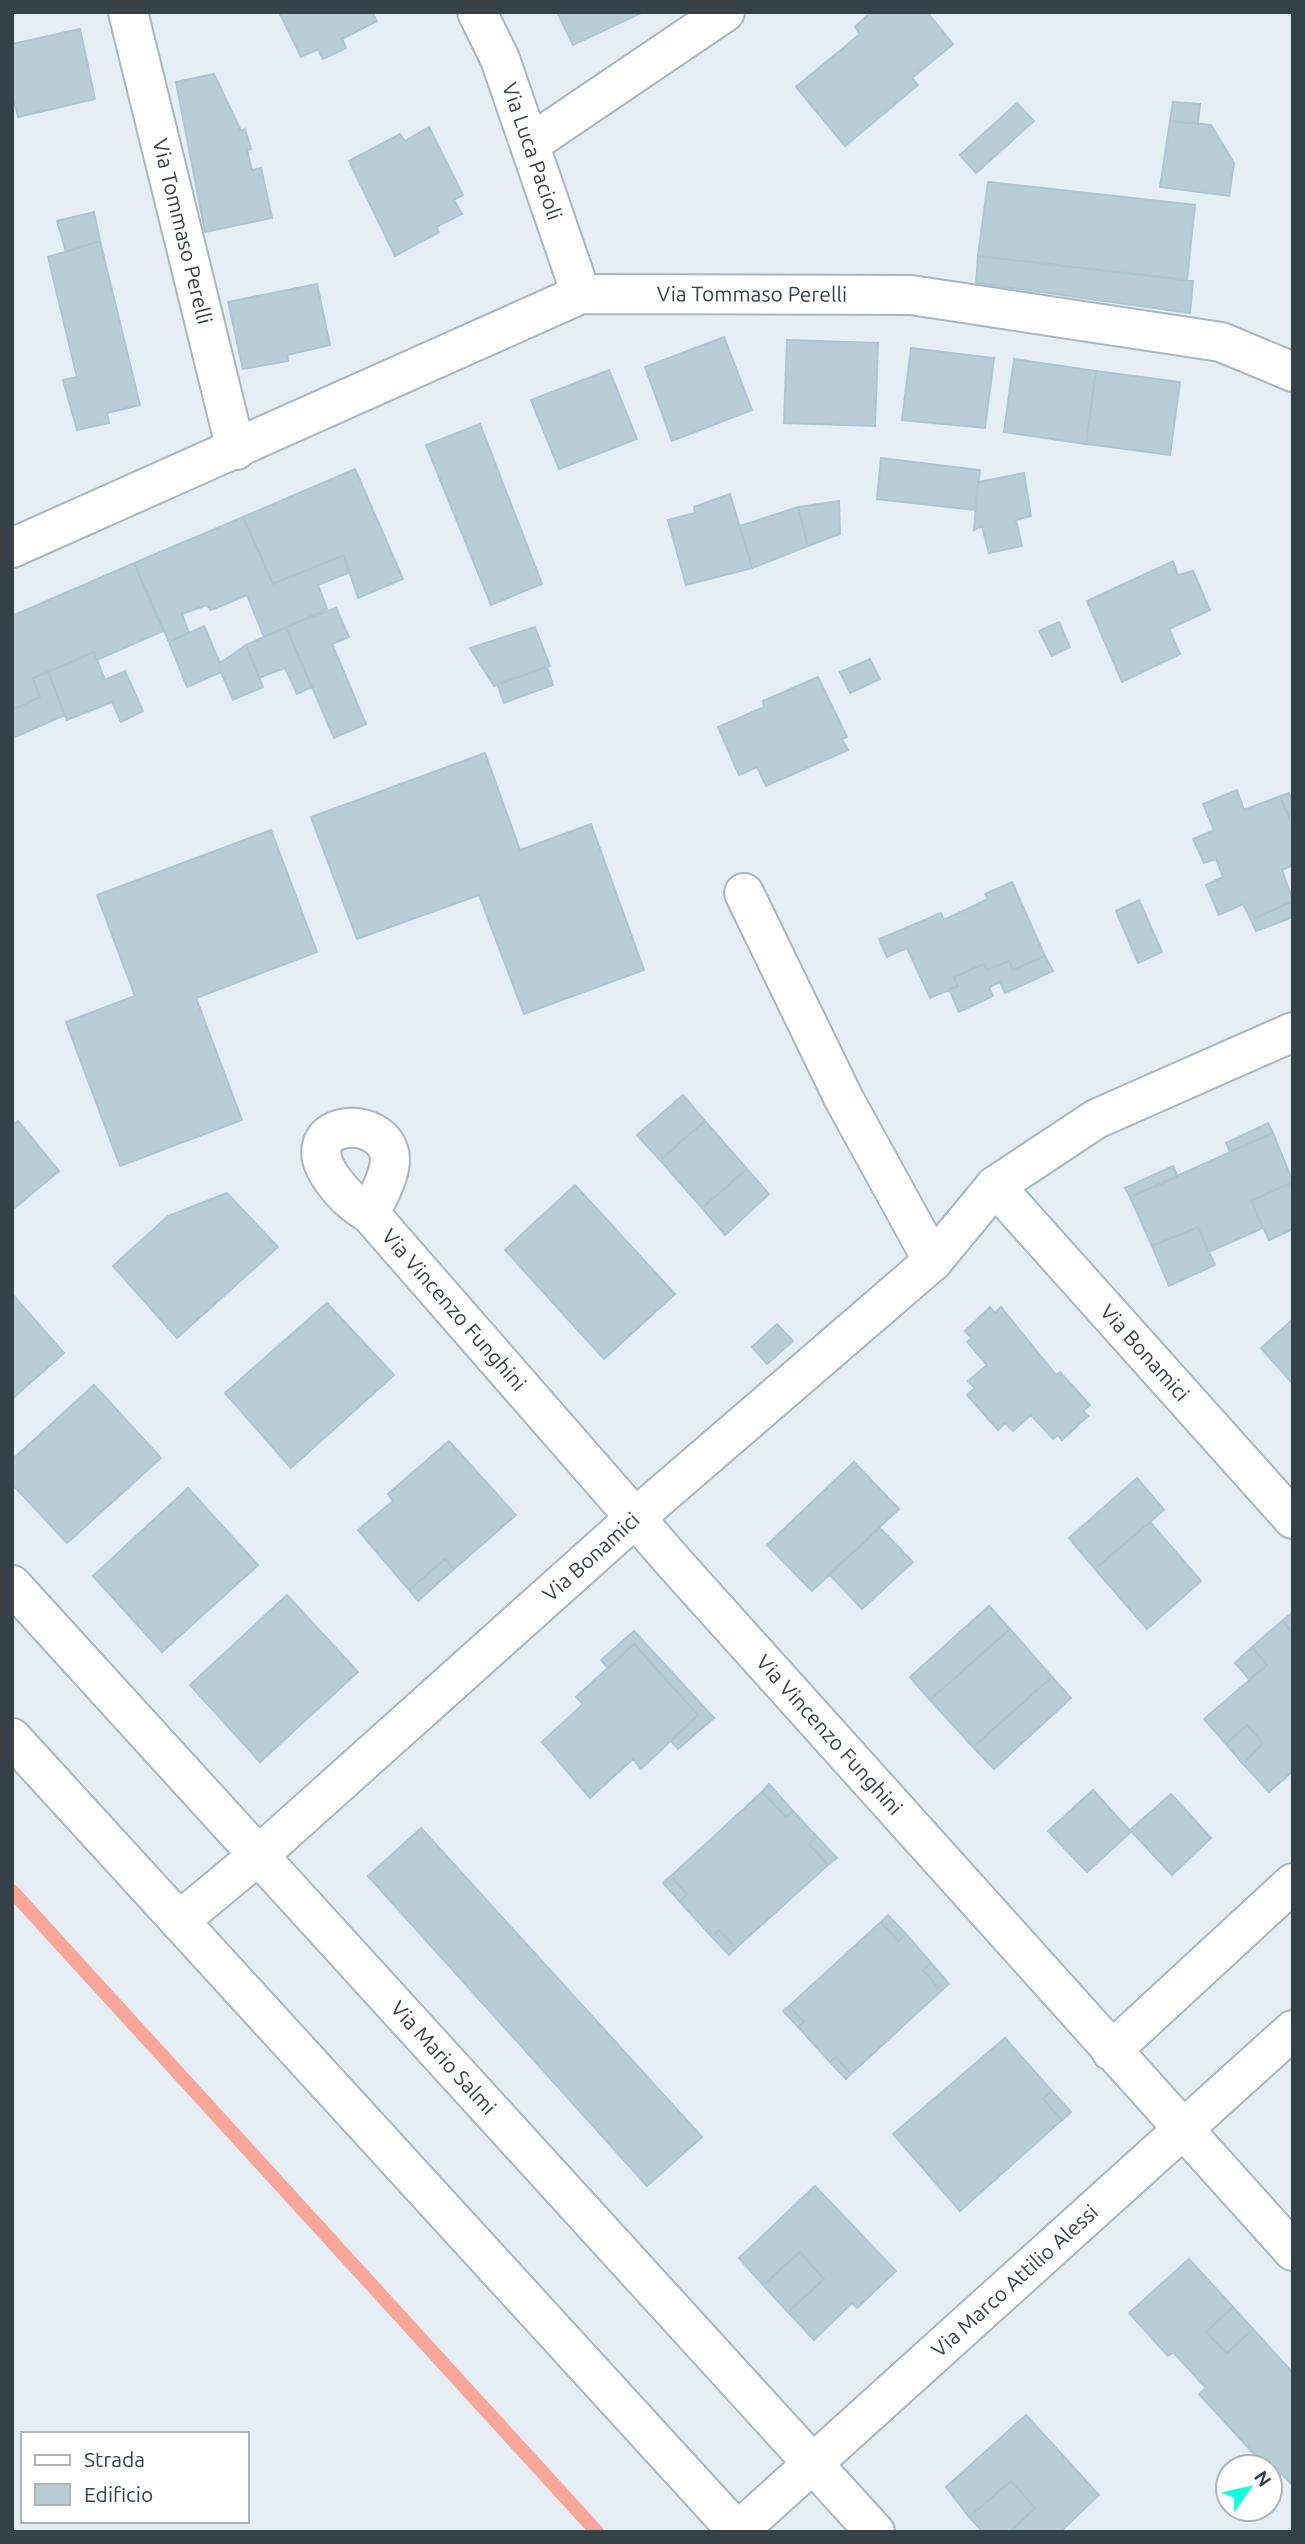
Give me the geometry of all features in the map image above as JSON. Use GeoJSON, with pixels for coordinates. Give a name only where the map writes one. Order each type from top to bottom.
{"type":"FeatureCollection","features":[{"type":"Feature","properties":{"kind":"street","name":"Via Tommaso Perelli"},"geometry":{"type":"LineString","coordinates":[[128,12],[236,450]]}},
{"type":"Feature","properties":{"kind":"street","name":"Via Luca Pacioli"},"geometry":{"type":"LineString","coordinates":[[477,12],[499,59],[581,294]]}},
{"type":"Feature","properties":{"kind":"street"},"geometry":{"type":"LineString","coordinates":[[530,145],[725,12]]}},
{"type":"Feature","properties":{"kind":"street","name":"Via Tommaso Perelli"},"geometry":{"type":"LineString","coordinates":[[12,548],[581,294],[911,295],[1222,342],[1293,372]]}},
{"type":"Feature","properties":{"kind":"street"},"geometry":{"type":"LineString","coordinates":[[744,893],[844,1099],[933,1261]]}},
{"type":"Feature","properties":{"kind":"street","name":"Via Bonamici"},"geometry":{"type":"LineString","coordinates":[[179,1921],[260,1854],[635,1518],[933,1261],[995,1186],[1096,1119],[1293,1032]]}},
{"type":"Feature","properties":{"kind":"street","name":"Via Bonamici"},"geometry":{"type":"LineString","coordinates":[[995,1186],[1293,1519]]}},
{"type":"Feature","properties":{"kind":"street","name":"Via Vincenzo Funghini"},"geometry":{"type":"LineString","coordinates":[[370,1214],[635,1518],[1181,2130],[1293,2251]]}},
{"type":"Feature","properties":{"kind":"street","name":"Via Mario Salmi"},"geometry":{"type":"LineString","coordinates":[[12,1585],[260,1854],[875,2532]]}},
{"type":"Feature","properties":{"kind":"street"},"geometry":{"type":"LineString","coordinates":[[12,1738],[738,2531]]}},
{"type":"Feature","properties":{"kind":"street"},"geometry":{"type":"LineString","coordinates":[[1111,2051],[1293,1883]]}},
{"type":"Feature","properties":{"kind":"street","name":"Via Marco Attilio Alessi"},"geometry":{"type":"LineString","coordinates":[[738,2531],[1293,2030]]}},
{"type":"Feature","properties":{"kind":"building"},"geometry":{"type":"Polygon","coordinates":[[[279,12],[372,12],[377,21],[342,39],[346,48],[323,59],[318,49],[301,57],[279,12]]]}},
{"type":"Feature","properties":{"kind":"building"},"geometry":{"type":"Polygon","coordinates":[[[557,12],[643,12],[573,45],[557,12]]]}},
{"type":"Feature","properties":{"kind":"building"},"geometry":{"type":"Polygon","coordinates":[[[871,12],[927,12],[953,44],[912,78],[918,85],[845,146],[796,87],[860,34],[855,27],[871,12]]]}},
{"type":"Feature","properties":{"kind":"building"},"geometry":{"type":"Polygon","coordinates":[[[80,29],[95,99],[18,117],[12,92],[12,44],[80,29]]]}},
{"type":"Feature","properties":{"kind":"building"},"geometry":{"type":"Polygon","coordinates":[[[214,74],[241,131],[245,129],[251,149],[247,150],[252,170],[261,168],[272,218],[205,232],[176,82],[214,74]]]}},
{"type":"Feature","properties":{"kind":"building"},"geometry":{"type":"Polygon","coordinates":[[[1173,102],[1200,104],[1198,124],[1170,121],[1173,102]]]}},
{"type":"Feature","properties":{"kind":"building"},"geometry":{"type":"Polygon","coordinates":[[[1017,103],[1034,121],[976,173],[960,155],[1017,103]]]}},
{"type":"Feature","properties":{"kind":"building"},"geometry":{"type":"Polygon","coordinates":[[[1170,121],[1211,125],[1234,163],[1229,196],[1160,187],[1170,121]]]}},
{"type":"Feature","properties":{"kind":"building"},"geometry":{"type":"Polygon","coordinates":[[[429,127],[463,195],[454,200],[462,214],[436,227],[439,232],[395,256],[349,161],[400,134],[405,141],[429,127]]]}},
{"type":"Feature","properties":{"kind":"building"},"geometry":{"type":"Polygon","coordinates":[[[988,182],[1195,205],[1187,280],[978,256],[988,182]]]}},
{"type":"Feature","properties":{"kind":"building"},"geometry":{"type":"Polygon","coordinates":[[[94,212],[100,241],[66,252],[57,221],[94,212]]]}},
{"type":"Feature","properties":{"kind":"building"},"geometry":{"type":"Polygon","coordinates":[[[100,241],[140,405],[107,413],[109,423],[77,430],[63,380],[77,377],[48,257],[100,241]]]}},
{"type":"Feature","properties":{"kind":"building"},"geometry":{"type":"Polygon","coordinates":[[[978,256],[1193,281],[1190,313],[976,283],[978,256]]]}},
{"type":"Feature","properties":{"kind":"building"},"geometry":{"type":"Polygon","coordinates":[[[317,284],[330,345],[287,355],[288,361],[243,369],[228,302],[317,284]]]}},
{"type":"Feature","properties":{"kind":"building"},"geometry":{"type":"Polygon","coordinates":[[[724,337],[752,410],[672,441],[645,367],[724,337]]]}},
{"type":"Feature","properties":{"kind":"building"},"geometry":{"type":"Polygon","coordinates":[[[787,340],[878,343],[875,426],[784,423],[787,340]]]}},
{"type":"Feature","properties":{"kind":"building"},"geometry":{"type":"Polygon","coordinates":[[[911,348],[994,358],[985,428],[902,420],[911,348]]]}},
{"type":"Feature","properties":{"kind":"building"},"geometry":{"type":"Polygon","coordinates":[[[1014,359],[1096,371],[1086,444],[1004,432],[1014,359]]]}},
{"type":"Feature","properties":{"kind":"building"},"geometry":{"type":"Polygon","coordinates":[[[609,370],[637,439],[559,469],[531,400],[609,370]]]}},
{"type":"Feature","properties":{"kind":"building"},"geometry":{"type":"Polygon","coordinates":[[[1096,371],[1180,382],[1170,455],[1086,444],[1096,371]]]}},
{"type":"Feature","properties":{"kind":"building"},"geometry":{"type":"Polygon","coordinates":[[[480,424],[542,584],[491,605],[426,445],[480,424]]]}},
{"type":"Feature","properties":{"kind":"building"},"geometry":{"type":"Polygon","coordinates":[[[881,458],[980,470],[975,510],[877,499],[881,458]]]}},
{"type":"Feature","properties":{"kind":"building"},"geometry":{"type":"Polygon","coordinates":[[[355,469],[403,579],[358,598],[344,555],[273,584],[243,517],[355,469]]]}},
{"type":"Feature","properties":{"kind":"building"},"geometry":{"type":"Polygon","coordinates":[[[1024,473],[1031,516],[1016,520],[1022,546],[989,553],[982,526],[974,530],[978,482],[1024,473]]]}},
{"type":"Feature","properties":{"kind":"building"},"geometry":{"type":"Polygon","coordinates":[[[730,494],[752,568],[686,585],[668,520],[695,513],[694,507],[730,494]]]}},
{"type":"Feature","properties":{"kind":"building"},"geometry":{"type":"Polygon","coordinates":[[[839,501],[840,534],[808,546],[798,507],[839,501]]]}},
{"type":"Feature","properties":{"kind":"building"},"geometry":{"type":"Polygon","coordinates":[[[798,507],[808,546],[752,568],[740,526],[798,507]]]}},
{"type":"Feature","properties":{"kind":"building"},"geometry":{"type":"Polygon","coordinates":[[[243,517],[273,584],[344,555],[348,573],[318,585],[327,609],[264,637],[247,595],[211,610],[207,605],[182,614],[189,633],[169,642],[134,563],[243,517]]]}},
{"type":"Feature","properties":{"kind":"building"},"geometry":{"type":"Polygon","coordinates":[[[1173,561],[1178,575],[1193,571],[1210,610],[1169,629],[1180,654],[1122,682],[1087,601],[1173,561]]]}},
{"type":"Feature","properties":{"kind":"building"},"geometry":{"type":"Polygon","coordinates":[[[134,563],[163,631],[97,660],[94,652],[33,678],[40,697],[12,710],[12,616],[134,563]]]}},
{"type":"Feature","properties":{"kind":"building"},"geometry":{"type":"Polygon","coordinates":[[[336,608],[349,637],[332,644],[366,724],[334,738],[286,627],[336,608]]]}},
{"type":"Feature","properties":{"kind":"building"},"geometry":{"type":"Polygon","coordinates":[[[1059,622],[1070,647],[1052,656],[1039,631],[1059,622]]]}},
{"type":"Feature","properties":{"kind":"building"},"geometry":{"type":"Polygon","coordinates":[[[204,626],[220,663],[246,645],[263,687],[233,700],[221,672],[187,687],[169,642],[204,626]]]}},
{"type":"Feature","properties":{"kind":"building"},"geometry":{"type":"Polygon","coordinates":[[[286,627],[312,687],[297,694],[285,668],[259,678],[246,645],[286,627]]]}},
{"type":"Feature","properties":{"kind":"building"},"geometry":{"type":"Polygon","coordinates":[[[535,627],[550,666],[494,686],[470,648],[535,627]]]}},
{"type":"Feature","properties":{"kind":"building"},"geometry":{"type":"Polygon","coordinates":[[[94,652],[105,680],[125,671],[143,711],[121,722],[112,702],[67,720],[48,672],[94,652]]]}},
{"type":"Feature","properties":{"kind":"building"},"geometry":{"type":"Polygon","coordinates":[[[870,659],[880,679],[850,693],[840,672],[870,659]]]}},
{"type":"Feature","properties":{"kind":"building"},"geometry":{"type":"Polygon","coordinates":[[[547,667],[553,685],[504,703],[497,684],[547,667]]]}},
{"type":"Feature","properties":{"kind":"building"},"geometry":{"type":"Polygon","coordinates":[[[48,672],[65,715],[13,738],[12,710],[40,697],[33,678],[48,672]]]}},
{"type":"Feature","properties":{"kind":"building"},"geometry":{"type":"Polygon","coordinates":[[[818,677],[847,737],[842,739],[848,750],[766,786],[757,767],[739,775],[718,727],[764,707],[763,701],[818,677]]]}},
{"type":"Feature","properties":{"kind":"building"},"geometry":{"type":"Polygon","coordinates":[[[485,753],[520,850],[591,824],[644,970],[524,1014],[479,895],[357,939],[311,817],[485,753]]]}},
{"type":"Feature","properties":{"kind":"building"},"geometry":{"type":"Polygon","coordinates":[[[1237,790],[1244,810],[1280,796],[1293,827],[1293,865],[1282,870],[1293,901],[1251,920],[1243,904],[1219,915],[1206,885],[1223,877],[1216,859],[1204,863],[1193,839],[1214,830],[1203,804],[1237,790]]]}},
{"type":"Feature","properties":{"kind":"building"},"geometry":{"type":"Polygon","coordinates":[[[1289,793],[1293,802],[1293,827],[1280,796],[1289,793]]]}},
{"type":"Feature","properties":{"kind":"building"},"geometry":{"type":"Polygon","coordinates":[[[271,830],[317,952],[196,998],[242,1120],[120,1166],[66,1022],[135,996],[97,895],[271,830]]]}},
{"type":"Feature","properties":{"kind":"building"},"geometry":{"type":"Polygon","coordinates":[[[1012,882],[1045,956],[1013,970],[1009,961],[987,970],[984,964],[954,977],[958,986],[930,998],[907,948],[887,957],[879,939],[941,913],[944,920],[988,899],[985,894],[1012,882]]]}},
{"type":"Feature","properties":{"kind":"building"},"geometry":{"type":"Polygon","coordinates":[[[1139,900],[1162,952],[1138,963],[1116,911],[1139,900]]]}},
{"type":"Feature","properties":{"kind":"building"},"geometry":{"type":"Polygon","coordinates":[[[1293,901],[1293,917],[1256,931],[1251,920],[1293,901]]]}},
{"type":"Feature","properties":{"kind":"building"},"geometry":{"type":"Polygon","coordinates":[[[1045,956],[1053,971],[1005,993],[1000,982],[989,987],[993,996],[959,1012],[949,989],[958,986],[954,977],[984,964],[987,970],[1009,961],[1013,970],[1045,956]]]}},
{"type":"Feature","properties":{"kind":"building"},"geometry":{"type":"Polygon","coordinates":[[[683,1095],[705,1121],[660,1160],[637,1135],[683,1095]]]}},
{"type":"Feature","properties":{"kind":"building"},"geometry":{"type":"Polygon","coordinates":[[[18,1121],[59,1171],[12,1210],[12,1126],[18,1121]]]}},
{"type":"Feature","properties":{"kind":"building"},"geometry":{"type":"Polygon","coordinates":[[[705,1121],[747,1169],[702,1208],[660,1160],[705,1121]]]}},
{"type":"Feature","properties":{"kind":"building"},"geometry":{"type":"Polygon","coordinates":[[[1268,1123],[1273,1133],[1230,1152],[1226,1143],[1268,1123]]]}},
{"type":"Feature","properties":{"kind":"building"},"geometry":{"type":"Polygon","coordinates":[[[1273,1133],[1293,1182],[1251,1201],[1263,1228],[1209,1252],[1198,1227],[1152,1246],[1130,1197],[1273,1133]]]}},
{"type":"Feature","properties":{"kind":"building"},"geometry":{"type":"Polygon","coordinates":[[[1173,1166],[1178,1177],[1130,1197],[1125,1188],[1173,1166]]]}},
{"type":"Feature","properties":{"kind":"building"},"geometry":{"type":"Polygon","coordinates":[[[747,1169],[769,1194],[725,1235],[702,1208],[747,1169]]]}},
{"type":"Feature","properties":{"kind":"building"},"geometry":{"type":"Polygon","coordinates":[[[1293,1182],[1293,1229],[1269,1240],[1251,1201],[1293,1182]]]}},
{"type":"Feature","properties":{"kind":"building"},"geometry":{"type":"Polygon","coordinates":[[[575,1185],[675,1294],[604,1359],[505,1250],[575,1185]]]}},
{"type":"Feature","properties":{"kind":"building"},"geometry":{"type":"Polygon","coordinates":[[[227,1193],[278,1247],[177,1338],[113,1266],[168,1216],[227,1193]]]}},
{"type":"Feature","properties":{"kind":"building"},"geometry":{"type":"Polygon","coordinates":[[[1198,1227],[1215,1265],[1169,1286],[1152,1246],[1198,1227]]]}},
{"type":"Feature","properties":{"kind":"building"},"geometry":{"type":"Polygon","coordinates":[[[12,1294],[64,1353],[12,1399],[12,1294]]]}},
{"type":"Feature","properties":{"kind":"building"},"geometry":{"type":"Polygon","coordinates":[[[327,1303],[394,1375],[291,1468],[225,1393],[327,1303]]]}},
{"type":"Feature","properties":{"kind":"building"},"geometry":{"type":"Polygon","coordinates":[[[990,1307],[995,1313],[1001,1307],[1056,1375],[1060,1372],[1090,1405],[1083,1411],[1088,1416],[1062,1440],[1058,1435],[1053,1439],[1031,1415],[1013,1431],[1005,1423],[998,1430],[967,1395],[975,1388],[968,1381],[987,1365],[967,1342],[972,1338],[965,1331],[990,1307]]]}},
{"type":"Feature","properties":{"kind":"building"},"geometry":{"type":"Polygon","coordinates":[[[1293,1319],[1293,1384],[1261,1348],[1293,1319]]]}},
{"type":"Feature","properties":{"kind":"building"},"geometry":{"type":"Polygon","coordinates":[[[777,1324],[793,1341],[767,1364],[752,1347],[777,1324]]]}},
{"type":"Feature","properties":{"kind":"building"},"geometry":{"type":"Polygon","coordinates":[[[94,1385],[161,1458],[67,1543],[12,1484],[12,1460],[94,1385]]]}},
{"type":"Feature","properties":{"kind":"building"},"geometry":{"type":"Polygon","coordinates":[[[449,1441],[516,1515],[454,1569],[445,1559],[409,1590],[358,1530],[393,1501],[388,1494],[449,1441]]]}},
{"type":"Feature","properties":{"kind":"building"},"geometry":{"type":"Polygon","coordinates":[[[854,1462],[899,1509],[812,1591],[767,1545],[854,1462]]]}},
{"type":"Feature","properties":{"kind":"building"},"geometry":{"type":"Polygon","coordinates":[[[1137,1478],[1164,1510],[1095,1569],[1069,1538],[1137,1478]]]}},
{"type":"Feature","properties":{"kind":"building"},"geometry":{"type":"Polygon","coordinates":[[[188,1488],[258,1565],[162,1652],[93,1576],[188,1488]]]}},
{"type":"Feature","properties":{"kind":"building"},"geometry":{"type":"Polygon","coordinates":[[[1150,1522],[1201,1581],[1147,1629],[1095,1569],[1150,1522]]]}},
{"type":"Feature","properties":{"kind":"building"},"geometry":{"type":"Polygon","coordinates":[[[880,1528],[913,1562],[862,1609],[829,1574],[880,1528]]]}},
{"type":"Feature","properties":{"kind":"building"},"geometry":{"type":"Polygon","coordinates":[[[445,1559],[454,1569],[418,1601],[409,1590],[445,1559]]]}},
{"type":"Feature","properties":{"kind":"building"},"geometry":{"type":"Polygon","coordinates":[[[287,1595],[358,1672],[260,1762],[190,1685],[287,1595]]]}},
{"type":"Feature","properties":{"kind":"building"},"geometry":{"type":"Polygon","coordinates":[[[989,1606],[1010,1629],[930,1700],[910,1677],[989,1606]]]}},
{"type":"Feature","properties":{"kind":"building"},"geometry":{"type":"Polygon","coordinates":[[[1293,1612],[1293,1633],[1282,1621],[1293,1612]]]}},
{"type":"Feature","properties":{"kind":"building"},"geometry":{"type":"Polygon","coordinates":[[[1282,1621],[1293,1633],[1293,1771],[1269,1792],[1243,1764],[1263,1743],[1247,1725],[1226,1744],[1204,1719],[1267,1665],[1252,1647],[1282,1621]]]}},
{"type":"Feature","properties":{"kind":"building"},"geometry":{"type":"Polygon","coordinates":[[[1010,1629],[1052,1677],[973,1747],[930,1700],[1010,1629]]]}},
{"type":"Feature","properties":{"kind":"building"},"geometry":{"type":"Polygon","coordinates":[[[634,1631],[714,1718],[678,1749],[671,1741],[698,1715],[634,1644],[608,1668],[601,1660],[634,1631]]]}},
{"type":"Feature","properties":{"kind":"building"},"geometry":{"type":"Polygon","coordinates":[[[634,1644],[698,1715],[641,1769],[633,1759],[590,1798],[542,1742],[583,1704],[576,1697],[634,1644]]]}},
{"type":"Feature","properties":{"kind":"building"},"geometry":{"type":"Polygon","coordinates":[[[1252,1647],[1267,1665],[1249,1679],[1235,1663],[1252,1647]]]}},
{"type":"Feature","properties":{"kind":"building"},"geometry":{"type":"Polygon","coordinates":[[[1052,1677],[1071,1698],[994,1769],[973,1747],[1052,1677]]]}},
{"type":"Feature","properties":{"kind":"building"},"geometry":{"type":"Polygon","coordinates":[[[1247,1725],[1263,1743],[1243,1764],[1226,1744],[1247,1725]]]}},
{"type":"Feature","properties":{"kind":"building"},"geometry":{"type":"Polygon","coordinates":[[[769,1784],[793,1811],[786,1817],[762,1792],[769,1784]]]}},
{"type":"Feature","properties":{"kind":"building"},"geometry":{"type":"Polygon","coordinates":[[[1093,1790],[1131,1832],[1087,1872],[1048,1831],[1093,1790]]]}},
{"type":"Feature","properties":{"kind":"building"},"geometry":{"type":"Polygon","coordinates":[[[762,1792],[786,1817],[793,1811],[817,1837],[809,1844],[828,1865],[736,1948],[719,1930],[712,1937],[680,1902],[687,1894],[671,1876],[762,1792]]]}},
{"type":"Feature","properties":{"kind":"building"},"geometry":{"type":"Polygon","coordinates":[[[1171,1794],[1211,1838],[1172,1875],[1130,1830],[1171,1794]]]}},
{"type":"Feature","properties":{"kind":"building"},"geometry":{"type":"Polygon","coordinates":[[[421,1828],[702,2137],[647,2186],[368,1876],[421,1828]]]}},
{"type":"Feature","properties":{"kind":"building"},"geometry":{"type":"Polygon","coordinates":[[[817,1837],[837,1858],[828,1865],[809,1844],[817,1837]]]}},
{"type":"Feature","properties":{"kind":"building"},"geometry":{"type":"Polygon","coordinates":[[[671,1876],[687,1894],[680,1902],[663,1883],[671,1876]]]}},
{"type":"Feature","properties":{"kind":"building"},"geometry":{"type":"Polygon","coordinates":[[[888,1915],[906,1934],[898,1941],[881,1922],[888,1915]]]}},
{"type":"Feature","properties":{"kind":"building"},"geometry":{"type":"Polygon","coordinates":[[[881,1922],[898,1941],[906,1934],[931,1963],[923,1970],[941,1991],[851,2074],[836,2057],[830,2062],[798,2027],[804,2022],[789,2006],[881,1922]]]}},
{"type":"Feature","properties":{"kind":"building"},"geometry":{"type":"Polygon","coordinates":[[[719,1930],[736,1948],[729,1955],[712,1937],[719,1930]]]}},
{"type":"Feature","properties":{"kind":"building"},"geometry":{"type":"Polygon","coordinates":[[[931,1963],[949,1984],[941,1991],[923,1970],[931,1963]]]}},
{"type":"Feature","properties":{"kind":"building"},"geometry":{"type":"Polygon","coordinates":[[[789,2006],[804,2022],[798,2027],[783,2011],[789,2006]]]}},
{"type":"Feature","properties":{"kind":"building"},"geometry":{"type":"Polygon","coordinates":[[[1005,2038],[1052,2091],[1043,2099],[1062,2120],[960,2211],[893,2134],[1005,2038]]]}},
{"type":"Feature","properties":{"kind":"building"},"geometry":{"type":"Polygon","coordinates":[[[836,2057],[851,2074],[846,2079],[830,2062],[836,2057]]]}},
{"type":"Feature","properties":{"kind":"building"},"geometry":{"type":"Polygon","coordinates":[[[1052,2091],[1071,2112],[1062,2120],[1043,2099],[1052,2091]]]}},
{"type":"Feature","properties":{"kind":"building"},"geometry":{"type":"Polygon","coordinates":[[[815,2186],[896,2271],[857,2308],[852,2303],[814,2340],[788,2312],[824,2279],[800,2252],[763,2285],[739,2258],[815,2186]]]}},
{"type":"Feature","properties":{"kind":"building"},"geometry":{"type":"Polygon","coordinates":[[[800,2252],[824,2279],[788,2312],[763,2285],[800,2252]]]}},
{"type":"Feature","properties":{"kind":"building"},"geometry":{"type":"Polygon","coordinates":[[[1189,2259],[1233,2307],[1206,2332],[1227,2353],[1253,2329],[1293,2373],[1293,2486],[1284,2476],[1284,2453],[1253,2453],[1199,2394],[1206,2388],[1173,2352],[1168,2356],[1129,2313],[1189,2259]]]}},
{"type":"Feature","properties":{"kind":"building"},"geometry":{"type":"Polygon","coordinates":[[[1233,2307],[1253,2329],[1227,2353],[1206,2332],[1233,2307]]]}},
{"type":"Feature","properties":{"kind":"building"},"geometry":{"type":"Polygon","coordinates":[[[1026,2415],[1099,2495],[1060,2532],[1010,2532],[1035,2508],[1011,2481],[969,2517],[946,2487],[1026,2415]]]}},
{"type":"Feature","properties":{"kind":"building"},"geometry":{"type":"Polygon","coordinates":[[[1011,2481],[1035,2508],[1010,2532],[983,2532],[969,2517],[1011,2481]]]}},
{"type":"Feature","properties":{"kind":"waterway"},"geometry":{"type":"LineString","coordinates":[[12,1891],[597,2532]]}}]}
